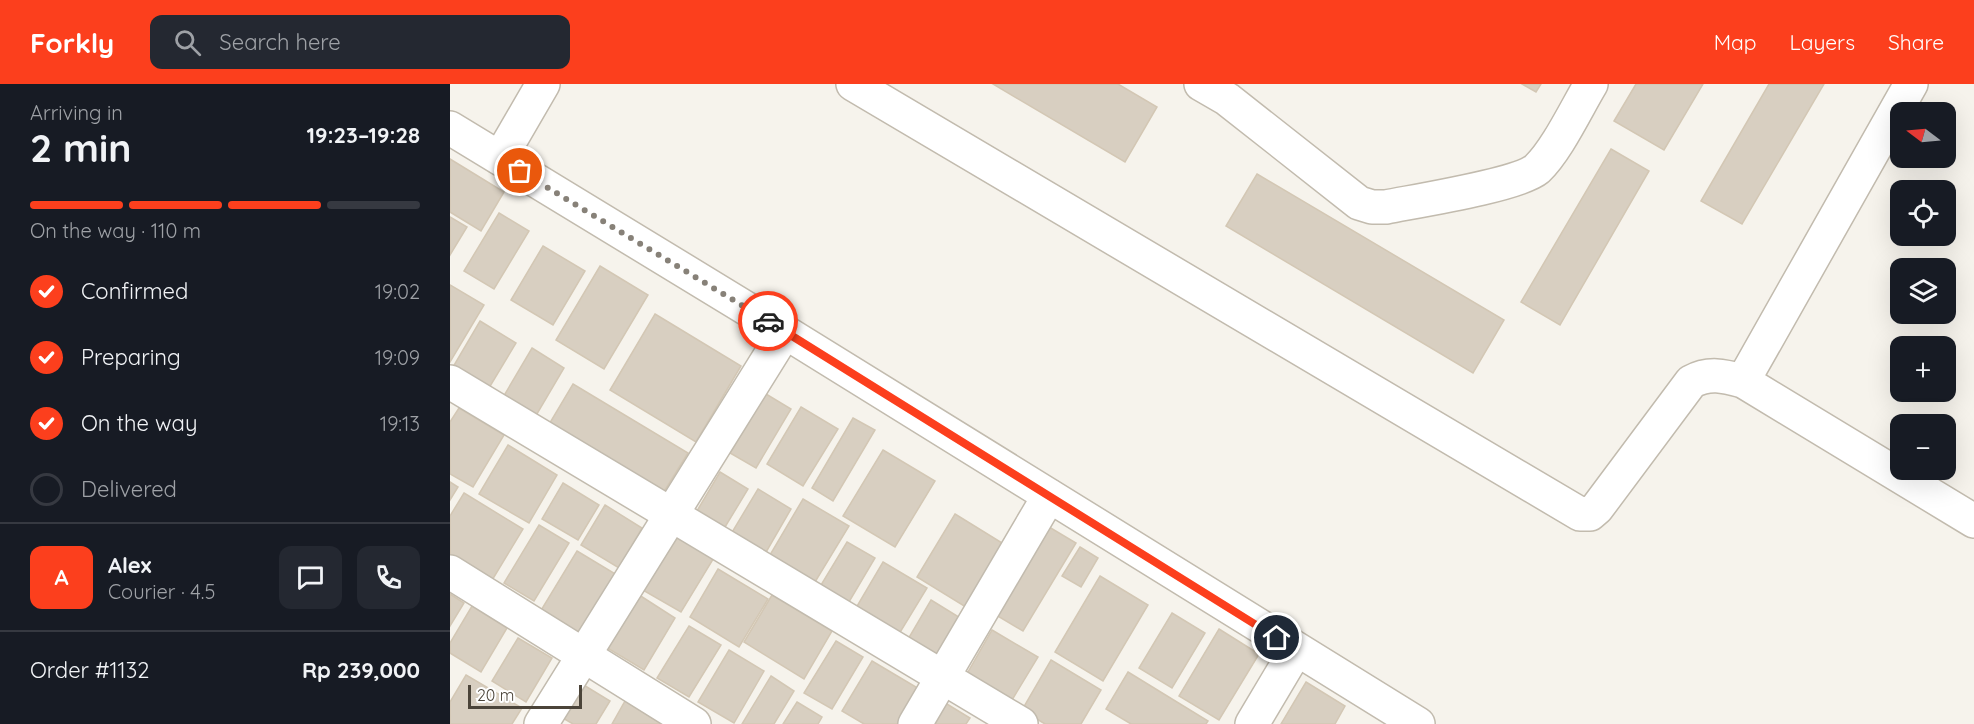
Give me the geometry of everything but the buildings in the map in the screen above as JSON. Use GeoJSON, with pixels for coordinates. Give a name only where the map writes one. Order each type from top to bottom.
{"type":"FeatureCollection","features":[{"type":"Feature","properties":{"kind":"street"},"geometry":{"type":"LineString","coordinates":[[500,158],[543,84]]}},
{"type":"Feature","properties":{"kind":"street"},"geometry":{"type":"LineString","coordinates":[[853,84],[1580,514],[1590,514],[1597,508],[1690,382],[1702,376],[1720,375],[1743,381],[1974,521]]}},
{"type":"Feature","properties":{"kind":"street"},"geometry":{"type":"LineString","coordinates":[[1221,89],[1359,203],[1372,207],[1386,207],[1514,180],[1536,170],[1552,149],[1591,84]]}},
{"type":"Feature","properties":{"kind":"street"},"geometry":{"type":"LineString","coordinates":[[1743,381],[1911,84]]}},
{"type":"Feature","properties":{"kind":"street"},"geometry":{"type":"LineString","coordinates":[[450,128],[785,332],[1418,724]]}},
{"type":"Feature","properties":{"kind":"street"},"geometry":{"type":"LineString","coordinates":[[541,724],[785,332]]}},
{"type":"Feature","properties":{"kind":"street"},"geometry":{"type":"LineString","coordinates":[[450,382],[1021,724]]}},
{"type":"Feature","properties":{"kind":"street"},"geometry":{"type":"LineString","coordinates":[[915,724],[1049,496]]}},
{"type":"Feature","properties":{"kind":"street"},"geometry":{"type":"LineString","coordinates":[[450,572],[694,724]]}},
{"type":"Feature","properties":{"kind":"street"},"geometry":{"type":"LineString","coordinates":[[1252,724],[1296,650]]}},
{"type":"Feature","properties":{"kind":"way so far"},"geometry":{"type":"LineString","coordinates":[[520,171],[768,321]]}},
{"type":"Feature","properties":{"kind":"route"},"geometry":{"type":"LineString","coordinates":[[768,321],[1277,638]]}}]}
